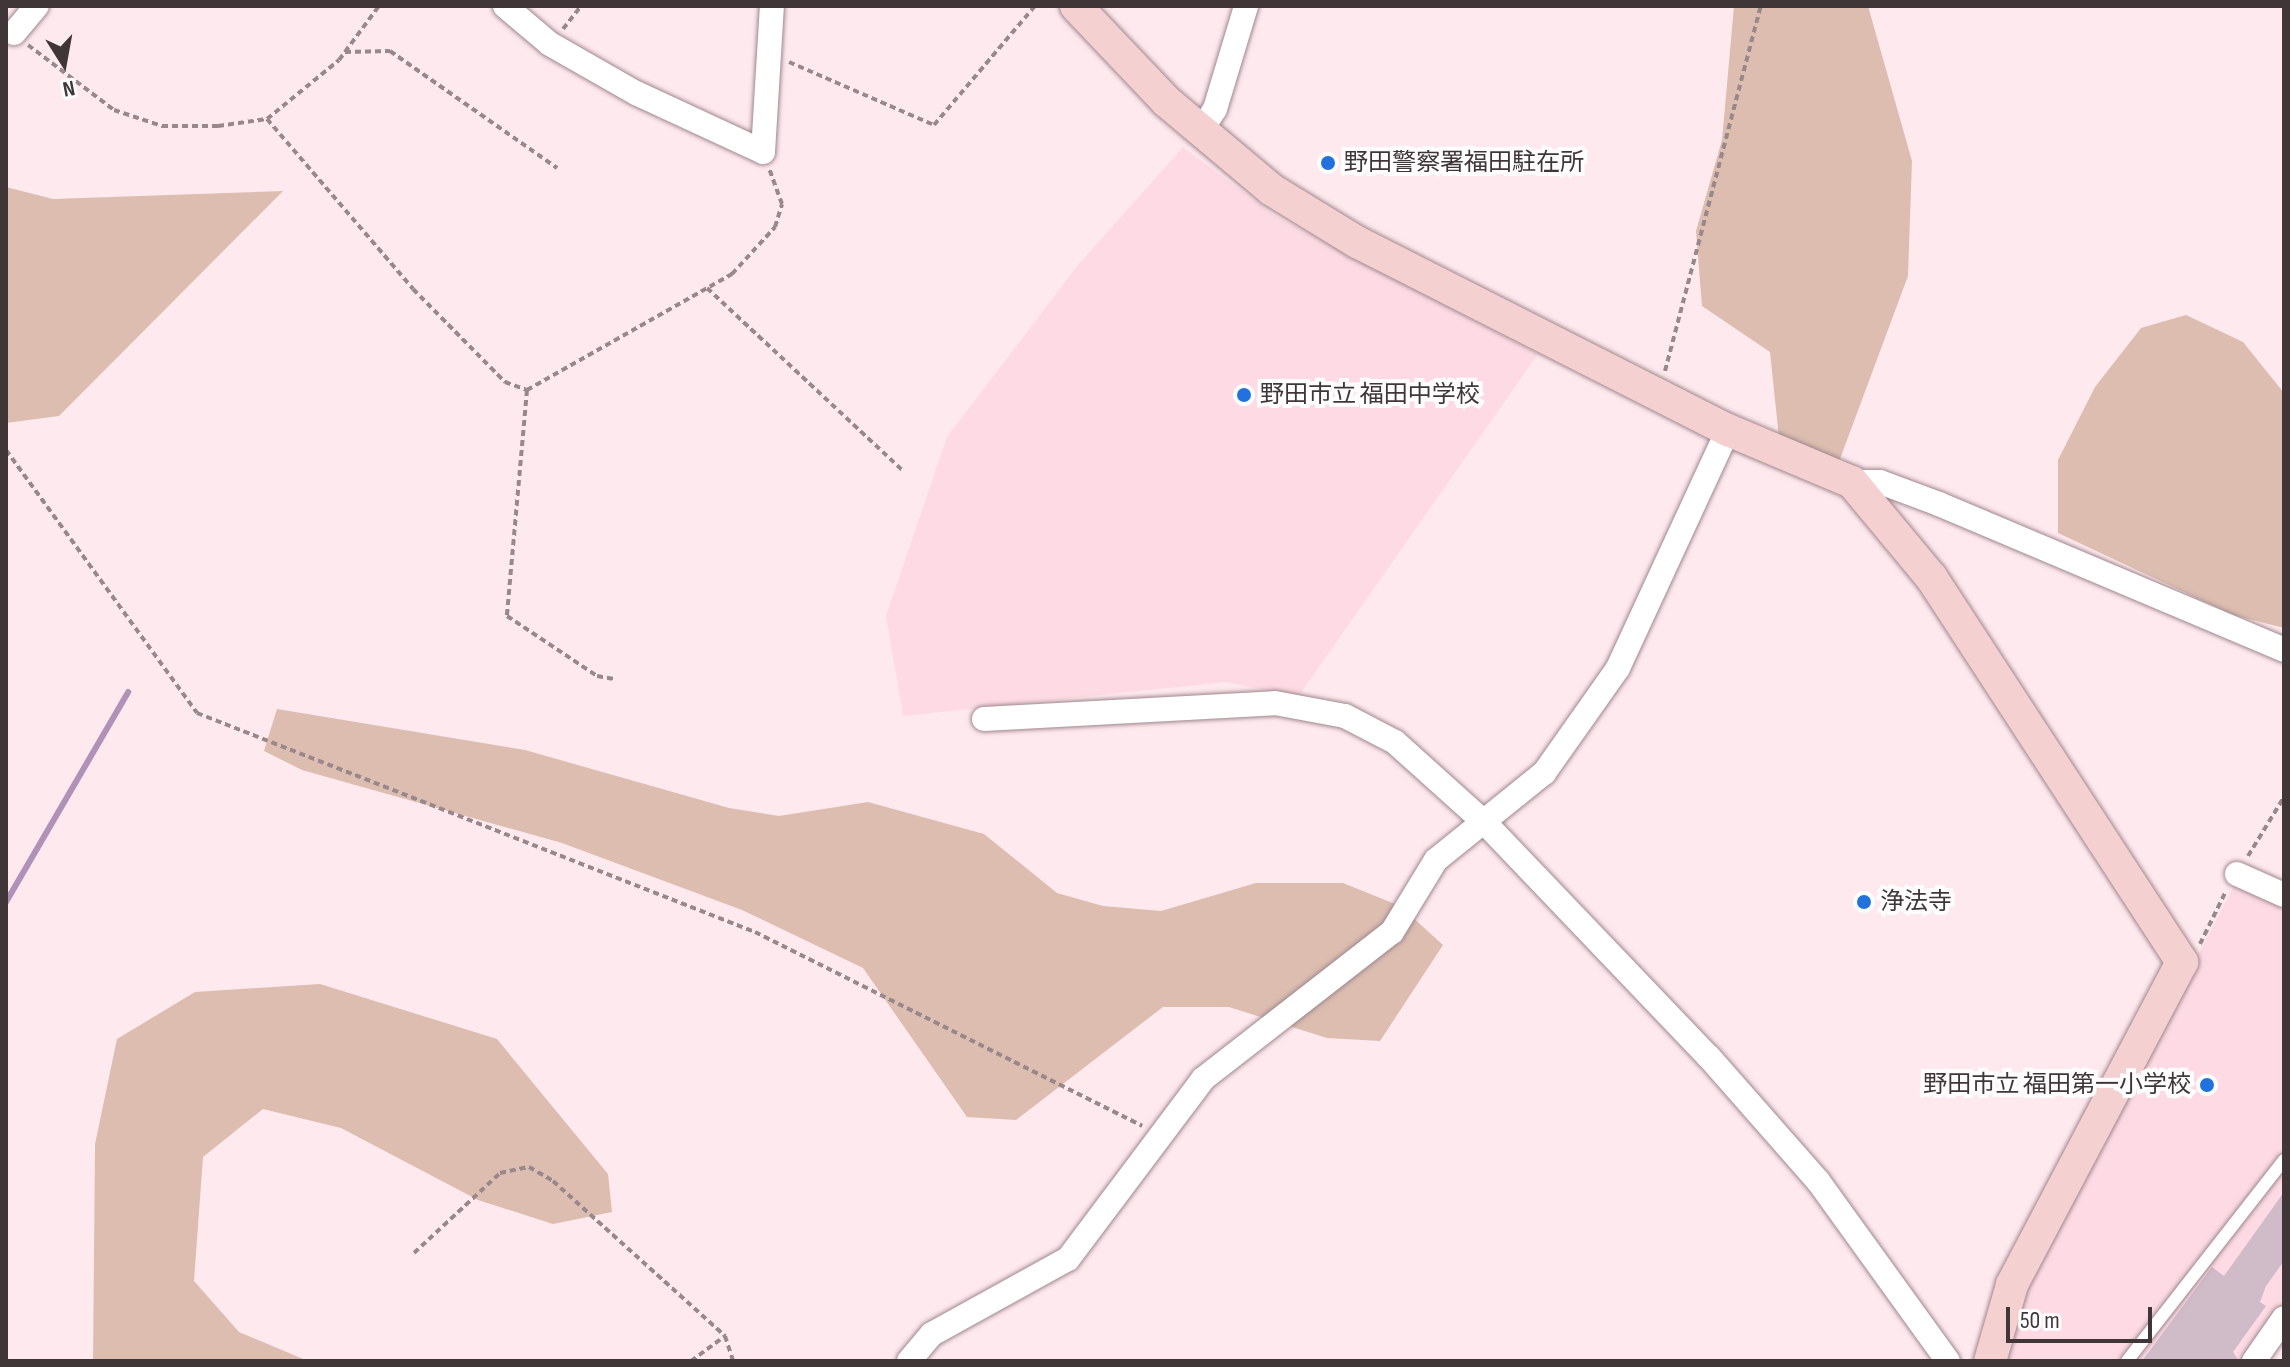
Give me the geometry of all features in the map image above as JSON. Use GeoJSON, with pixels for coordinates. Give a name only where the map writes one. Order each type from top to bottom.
{"type":"FeatureCollection","features":[{"type":"Feature","properties":{"kind":"street"},"geometry":{"type":"LineString","coordinates":[[14,33],[37,6]]}},
{"type":"Feature","properties":{"kind":"street"},"geometry":{"type":"LineString","coordinates":[[505,6],[550,44],[763,152],[772,6]]}},
{"type":"Feature","properties":{"kind":"street"},"geometry":{"type":"LineString","coordinates":[[1076,6],[1200,132],[1272,190],[1357,242],[1728,430],[1852,482],[1880,482],[1939,504],[2284,650]]}},
{"type":"Feature","properties":{"kind":"street"},"geometry":{"type":"LineString","coordinates":[[1200,132],[1215,109],[1246,6]]}},
{"type":"Feature","properties":{"kind":"street"},"geometry":{"type":"LineString","coordinates":[[909,1361],[932,1334],[1068,1259],[1203,1079],[1392,932],[1436,860],[1486,824],[1544,773],[1586,723],[1728,430]]}},
{"type":"Feature","properties":{"kind":"street"},"geometry":{"type":"LineString","coordinates":[[1852,482],[1931,577],[2182,962],[2012,1285],[1990,1361]]}},
{"type":"Feature","properties":{"kind":"street"},"geometry":{"type":"LineString","coordinates":[[984,719],[1216,702],[1313,709],[1395,742],[1486,824],[1818,1181],[1948,1361]]}},
{"type":"Feature","properties":{"kind":"street"},"geometry":{"type":"LineString","coordinates":[[2237,874],[2284,895]]}},
{"type":"Feature","properties":{"kind":"street"},"geometry":{"type":"LineString","coordinates":[[2254,1361],[2284,1318]]}},
{"type":"Feature","properties":{"kind":"lane"},"geometry":{"type":"LineString","coordinates":[[2127,1361],[2284,1160]]}},
{"type":"Feature","properties":{"kind":"path"},"geometry":{"type":"LineString","coordinates":[[14,33],[114,110],[147,122],[218,126],[267,119],[345,52],[379,6]]}},
{"type":"Feature","properties":{"kind":"path"},"geometry":{"type":"LineString","coordinates":[[550,44],[581,6]]}},
{"type":"Feature","properties":{"kind":"path"},"geometry":{"type":"LineString","coordinates":[[767,52],[934,125],[1035,6]]}},
{"type":"Feature","properties":{"kind":"path"},"geometry":{"type":"LineString","coordinates":[[1660,395],[1761,6]]}},
{"type":"Feature","properties":{"kind":"path"},"geometry":{"type":"LineString","coordinates":[[345,52],[390,51],[557,168]]}},
{"type":"Feature","properties":{"kind":"path"},"geometry":{"type":"LineString","coordinates":[[267,119],[413,289],[505,382],[527,390],[732,274],[775,227],[782,204],[763,152]]}},
{"type":"Feature","properties":{"kind":"path"},"geometry":{"type":"LineString","coordinates":[[707,288],[902,470]]}},
{"type":"Feature","properties":{"kind":"path"},"geometry":{"type":"LineString","coordinates":[[527,390],[507,616],[597,676],[614,679]]}},
{"type":"Feature","properties":{"kind":"path"},"geometry":{"type":"LineString","coordinates":[[6,450],[197,713],[755,932],[1161,1135]]}},
{"type":"Feature","properties":{"kind":"path"},"geometry":{"type":"LineString","coordinates":[[414,1253],[500,1173],[529,1167],[553,1181],[725,1336],[733,1361]]}},
{"type":"Feature","properties":{"kind":"path"},"geometry":{"type":"LineString","coordinates":[[691,1361],[725,1336]]}},
{"type":"Feature","properties":{"kind":"shaded area"},"geometry":{"type":"Polygon","coordinates":[[[1734,6],[1868,6],[1912,161],[1908,276],[1837,467],[1779,438],[1770,352],[1702,306],[1696,231],[1722,140],[1734,6]]]}},
{"type":"Feature","properties":{"kind":"shaded area","name":"野田市立 福田中学校"},"geometry":{"type":"Polygon","coordinates":[[[1183,147],[1274,215],[1538,354],[1298,697],[1226,682],[903,716],[886,616],[947,437],[1078,265],[1183,147]]]}},
{"type":"Feature","properties":{"kind":"shaded area"},"geometry":{"type":"Polygon","coordinates":[[[6,187],[53,199],[283,191],[59,416],[6,423],[6,187]]]}},
{"type":"Feature","properties":{"kind":"shaded area"},"geometry":{"type":"Polygon","coordinates":[[[2186,315],[2243,342],[2284,393],[2284,628],[2233,615],[2058,533],[2058,460],[2095,387],[2141,328],[2186,315]]]}},
{"type":"Feature","properties":{"kind":"shaded area"},"geometry":{"type":"Polygon","coordinates":[[[277,709],[525,750],[729,808],[779,816],[868,802],[984,834],[1057,893],[1103,906],[1161,911],[1256,883],[1343,883],[1400,906],[1443,945],[1380,1041],[1327,1038],[1229,1007],[1163,1007],[1016,1120],[967,1117],[863,968],[742,910],[562,843],[302,770],[264,751],[277,709]]]}},
{"type":"Feature","properties":{"kind":"shaded area","name":"野田市立 福田第一小学校"},"geometry":{"type":"Polygon","coordinates":[[[2237,880],[2284,900],[2284,1305],[2246,1361],[2005,1361],[2019,1297],[2237,880]]]}},
{"type":"Feature","properties":{"kind":"shaded area"},"geometry":{"type":"Polygon","coordinates":[[[320,984],[497,1039],[608,1174],[612,1212],[553,1224],[478,1200],[341,1128],[263,1109],[203,1157],[194,1281],[239,1332],[308,1361],[93,1361],[95,1144],[117,1039],[195,992],[320,984]]]}},
{"type":"Feature","properties":{"kind":"building"},"geometry":{"type":"Polygon","coordinates":[[[2284,1192],[2284,1261],[2266,1286],[2260,1302],[2266,1306],[2233,1352],[2239,1361],[2142,1361],[2212,1267],[2224,1276],[2284,1192]]]}},
{"type":"Feature","properties":{"kind":"waterway"},"geometry":{"type":"LineString","coordinates":[[6,902],[128,692]]}},
{"type":"Feature","properties":{"kind":"place","name":"野田警察署福田駐在所"},"geometry":{"type":"Point","coordinates":[1328,163]}},
{"type":"Feature","properties":{"kind":"place","name":"野田市立 福田中学校"},"geometry":{"type":"Point","coordinates":[1244,395]}},
{"type":"Feature","properties":{"kind":"place","name":"浄法寺"},"geometry":{"type":"Point","coordinates":[1864,902]}},
{"type":"Feature","properties":{"kind":"place","name":"野田市立 福田第一小学校"},"geometry":{"type":"Point","coordinates":[2207,1085]}}]}
